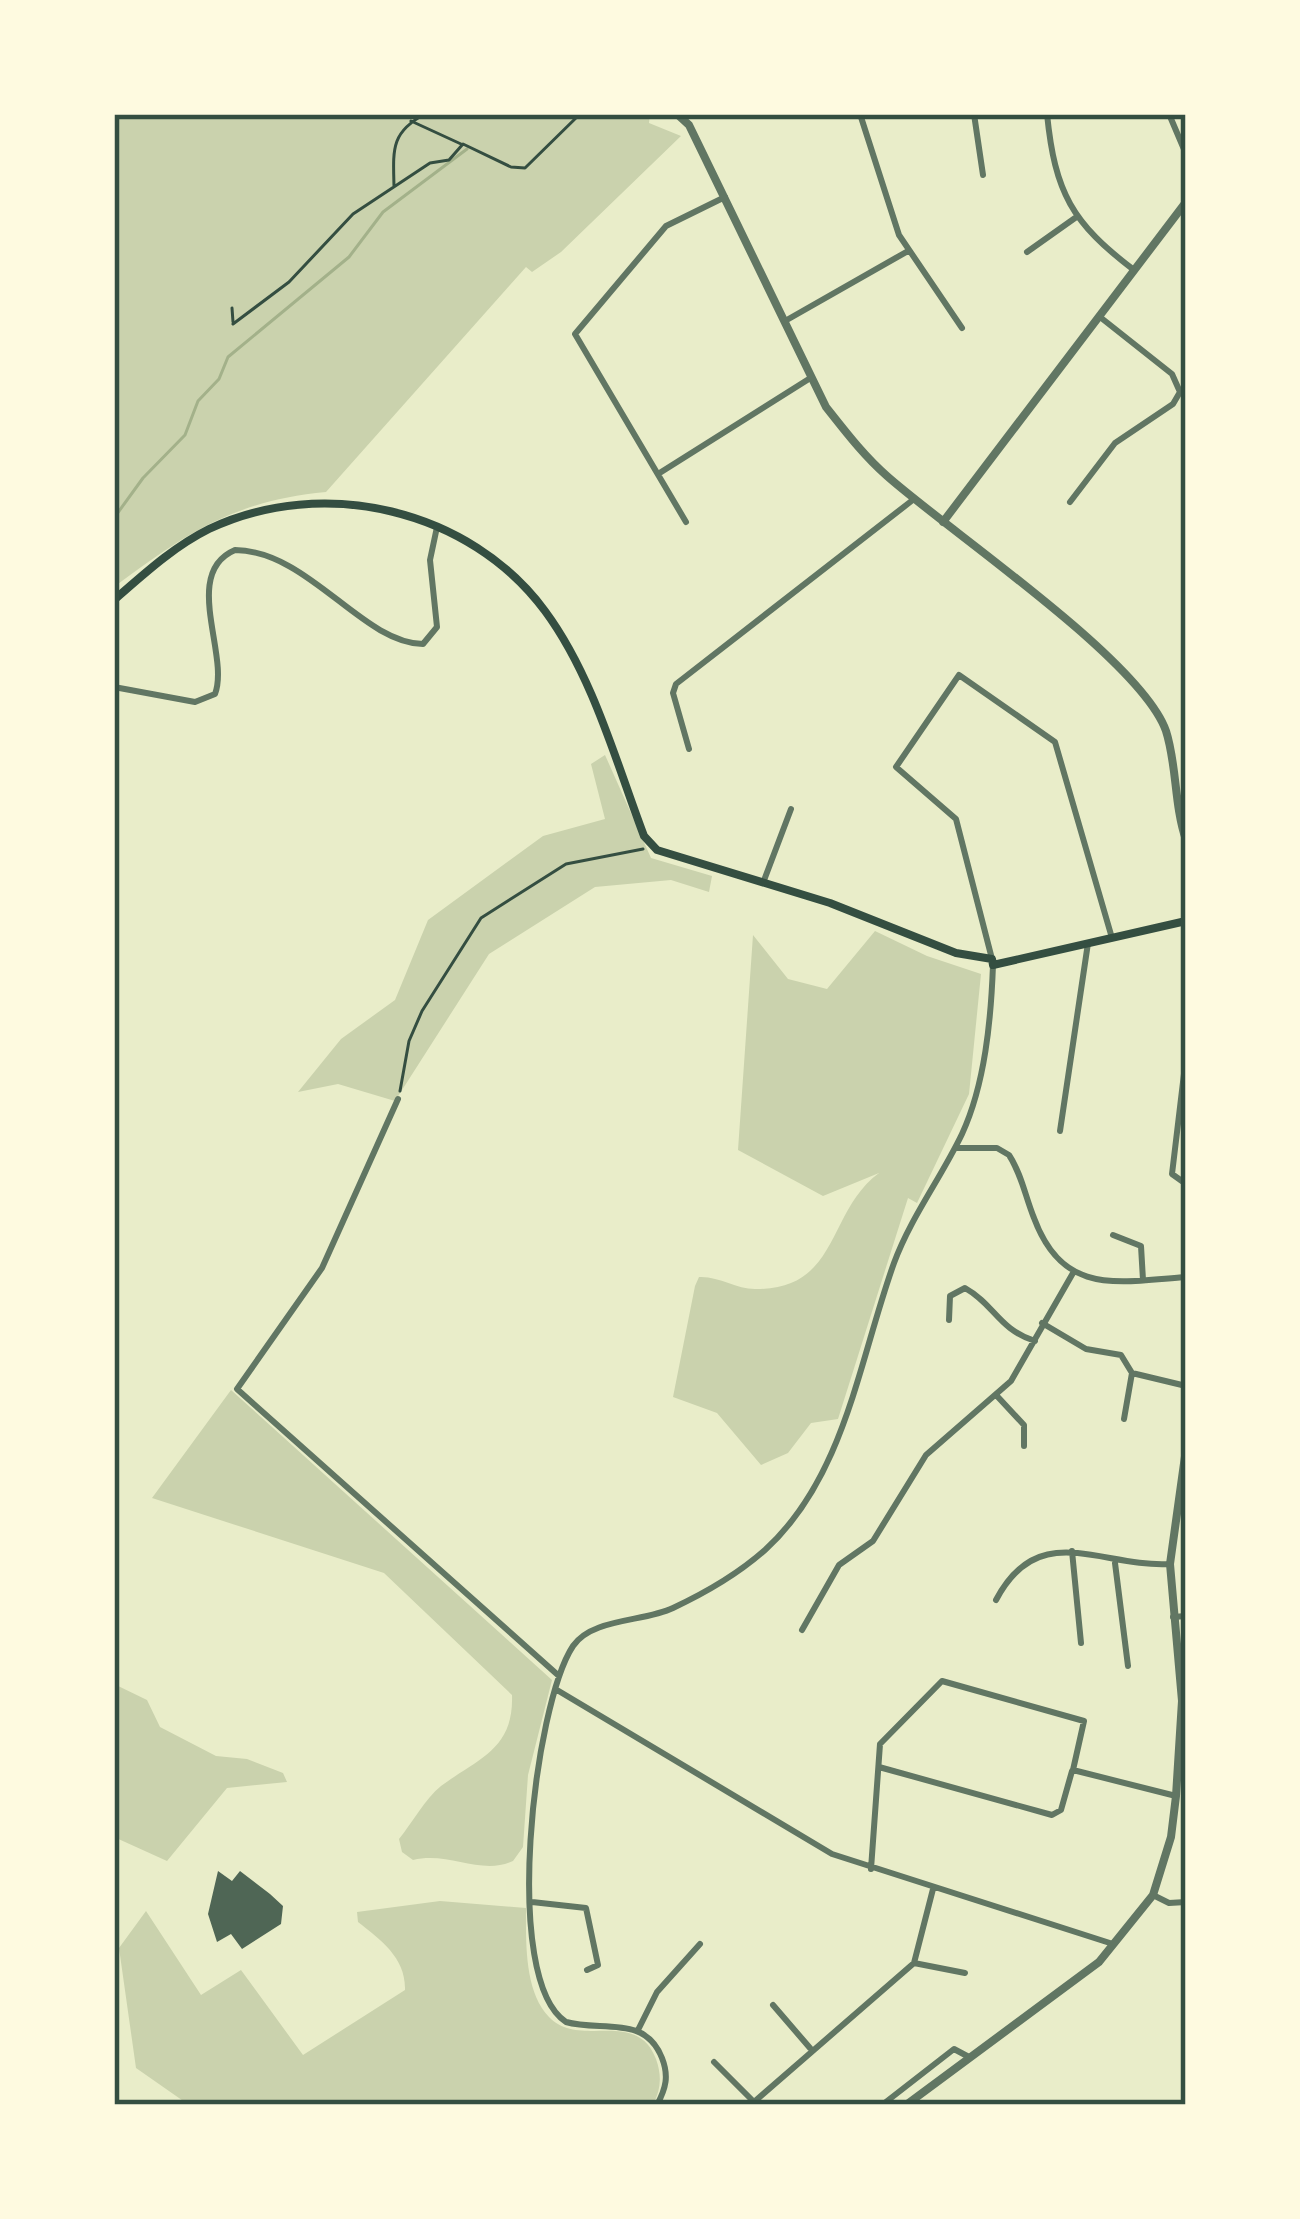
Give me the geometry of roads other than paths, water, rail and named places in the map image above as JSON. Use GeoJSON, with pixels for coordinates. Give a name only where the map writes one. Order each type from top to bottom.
{"type":"FeatureCollection","features":[{"type":"Feature","properties":{"kind":"main road"},"geometry":{"type":"LineString","coordinates":[[114,600],[184,543],[264,510],[339,503],[395,512],[437,527],[494,560],[546,612],[586,686],[650,844],[669,856],[830,903],[956,953],[993,962],[1186,921]]}},
{"type":"Feature","properties":{"kind":"street"},"geometry":{"type":"LineString","coordinates":[[676,114],[689,125],[812,377],[847,433],[914,499],[1098,649],[1154,710],[1166,732],[1186,840]]}},
{"type":"Feature","properties":{"kind":"street"},"geometry":{"type":"LineString","coordinates":[[860,114],[875,172],[908,251],[962,328]]}},
{"type":"Feature","properties":{"kind":"street"},"geometry":{"type":"LineString","coordinates":[[974,114],[982,176]]}},
{"type":"Feature","properties":{"kind":"street"},"geometry":{"type":"LineString","coordinates":[[1047,114],[1075,218],[1134,270]]}},
{"type":"Feature","properties":{"kind":"street"},"geometry":{"type":"LineString","coordinates":[[1168,114],[1186,154]]}},
{"type":"Feature","properties":{"kind":"street"},"geometry":{"type":"LineString","coordinates":[[686,522],[575,334],[666,226],[724,197]]}},
{"type":"Feature","properties":{"kind":"street"},"geometry":{"type":"LineString","coordinates":[[943,522],[1186,202]]}},
{"type":"Feature","properties":{"kind":"street"},"geometry":{"type":"LineString","coordinates":[[1028,252],[1075,218]]}},
{"type":"Feature","properties":{"kind":"street"},"geometry":{"type":"LineString","coordinates":[[785,321],[908,251]]}},
{"type":"Feature","properties":{"kind":"street"},"geometry":{"type":"LineString","coordinates":[[1070,502],[1115,443],[1173,404],[1180,392],[1172,374],[1100,317]]}},
{"type":"Feature","properties":{"kind":"street"},"geometry":{"type":"LineString","coordinates":[[658,474],[812,377]]}},
{"type":"Feature","properties":{"kind":"street"},"geometry":{"type":"LineString","coordinates":[[689,749],[673,693],[676,684],[914,499]]}},
{"type":"Feature","properties":{"kind":"street"},"geometry":{"type":"LineString","coordinates":[[114,687],[195,702],[215,694],[220,675],[209,600],[220,562],[235,550],[286,563],[394,636],[423,644],[437,627],[430,560],[437,527]]}},
{"type":"Feature","properties":{"kind":"street"},"geometry":{"type":"LineString","coordinates":[[657,2105],[667,2072],[658,2048],[638,2030],[576,2025],[557,2016],[544,1994],[532,1902],[531,1815],[540,1747],[559,1676],[583,1634],[668,1611],[722,1582],[767,1548],[784,1525],[839,1438],[895,1260],[954,1150],[982,1063],[993,962],[956,819],[896,766],[959,675],[1055,742],[1112,938]]}},
{"type":"Feature","properties":{"kind":"street"},"geometry":{"type":"LineString","coordinates":[[763,884],[790,809]]}},
{"type":"Feature","properties":{"kind":"street"},"geometry":{"type":"LineString","coordinates":[[1060,1131],[1088,943]]}},
{"type":"Feature","properties":{"kind":"street"},"geometry":{"type":"LineString","coordinates":[[1186,1057],[1172,1174],[1186,1184]]}},
{"type":"Feature","properties":{"kind":"street"},"geometry":{"type":"LineString","coordinates":[[398,1099],[322,1268],[237,1390],[559,1676]]}},
{"type":"Feature","properties":{"kind":"street"},"geometry":{"type":"LineString","coordinates":[[954,1150],[975,1145],[1009,1155],[1042,1237],[1073,1274],[1091,1280],[1186,1277]]}},
{"type":"Feature","properties":{"kind":"street"},"geometry":{"type":"LineString","coordinates":[[1113,1235],[1141,1246],[1143,1280]]}},
{"type":"Feature","properties":{"kind":"street"},"geometry":{"type":"LineString","coordinates":[[802,1630],[839,1565],[873,1541],[926,1455],[997,1396],[1073,1274]]}},
{"type":"Feature","properties":{"kind":"street"},"geometry":{"type":"LineString","coordinates":[[949,1320],[950,1296],[965,1288],[978,1295],[996,1321],[1035,1341]]}},
{"type":"Feature","properties":{"kind":"street"},"geometry":{"type":"LineString","coordinates":[[1042,1323],[1086,1349],[1121,1355],[1132,1373],[1124,1419]]}},
{"type":"Feature","properties":{"kind":"street"},"geometry":{"type":"LineString","coordinates":[[1132,1373],[1182,1385]]}},
{"type":"Feature","properties":{"kind":"street"},"geometry":{"type":"LineString","coordinates":[[997,1396],[1024,1425],[1024,1446]]}},
{"type":"Feature","properties":{"kind":"street"},"geometry":{"type":"LineString","coordinates":[[906,2105],[1056,1998],[1117,1946],[1153,1895],[1172,1837],[1181,1779],[1182,1701],[1170,1564],[1186,1449]]}},
{"type":"Feature","properties":{"kind":"street"},"geometry":{"type":"LineString","coordinates":[[996,1600],[1022,1563],[1072,1550],[1114,1562],[1170,1564]]}},
{"type":"Feature","properties":{"kind":"street"},"geometry":{"type":"LineString","coordinates":[[1072,1550],[1081,1642]]}},
{"type":"Feature","properties":{"kind":"street"},"geometry":{"type":"LineString","coordinates":[[1114,1562],[1128,1666]]}},
{"type":"Feature","properties":{"kind":"street"},"geometry":{"type":"LineString","coordinates":[[1173,1617],[1186,1616]]}},
{"type":"Feature","properties":{"kind":"street"},"geometry":{"type":"LineString","coordinates":[[871,1868],[880,1744],[943,1682],[1084,1721],[1061,1810],[1052,1815],[879,1767]]}},
{"type":"Feature","properties":{"kind":"street"},"geometry":{"type":"LineString","coordinates":[[555,1690],[576,1697],[832,1854],[1117,1946]]}},
{"type":"Feature","properties":{"kind":"street"},"geometry":{"type":"LineString","coordinates":[[1073,1770],[1176,1796]]}},
{"type":"Feature","properties":{"kind":"street"},"geometry":{"type":"LineString","coordinates":[[714,2062],[754,2102],[810,2048],[914,1964],[933,1889]]}},
{"type":"Feature","properties":{"kind":"street"},"geometry":{"type":"LineString","coordinates":[[1153,1895],[1169,1903],[1186,1902]]}},
{"type":"Feature","properties":{"kind":"street"},"geometry":{"type":"LineString","coordinates":[[532,1902],[586,1908],[598,1965],[587,1970]]}},
{"type":"Feature","properties":{"kind":"street"},"geometry":{"type":"LineString","coordinates":[[638,2030],[657,1992],[700,1944]]}},
{"type":"Feature","properties":{"kind":"street"},"geometry":{"type":"LineString","coordinates":[[914,1964],[965,1973]]}},
{"type":"Feature","properties":{"kind":"street"},"geometry":{"type":"LineString","coordinates":[[773,2005],[810,2048]]}},
{"type":"Feature","properties":{"kind":"street"},"geometry":{"type":"LineString","coordinates":[[882,2105],[954,2049],[970,2057]]}},
{"type":"Feature","properties":{"kind":"waterway"},"geometry":{"type":"LineString","coordinates":[[114,518],[143,478],[185,435],[198,401],[219,379],[228,357],[349,257],[383,212],[467,149]]}}]}
